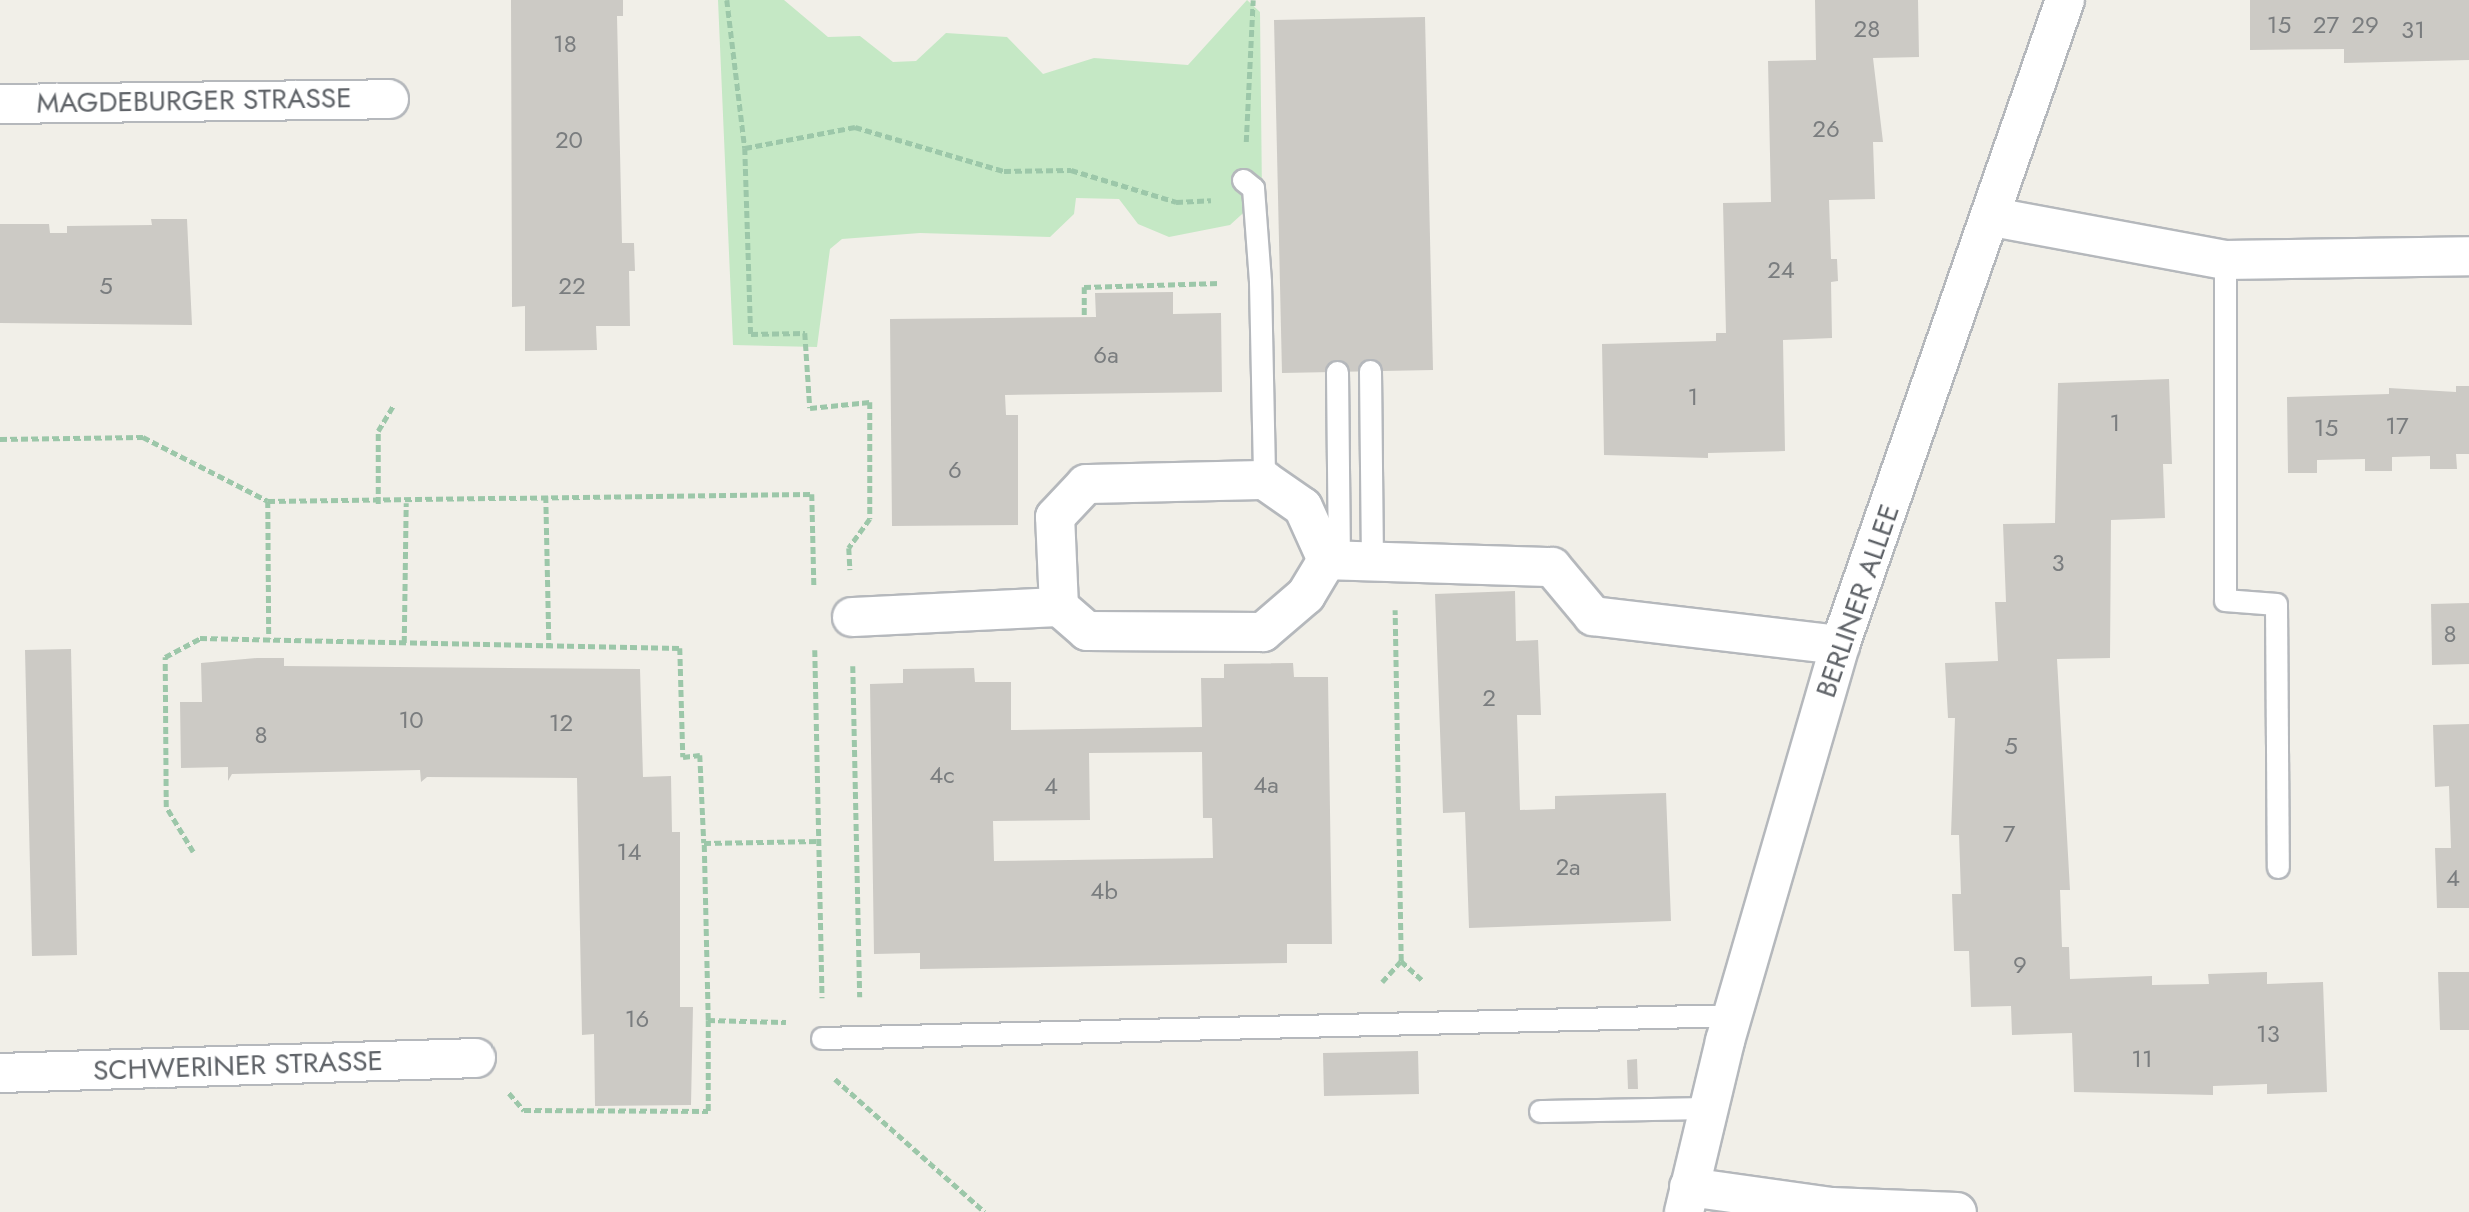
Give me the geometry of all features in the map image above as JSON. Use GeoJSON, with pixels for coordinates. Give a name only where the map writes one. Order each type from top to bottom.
{"type":"FeatureCollection","features":[{"type":"Feature","properties":{"kind":"street","name":"BERLINER ALLEE"},"geometry":{"type":"LineString","coordinates":[[1687,1200],[1709,1108],[1840,645],[1993,217],[2065,0]]}},
{"type":"Feature","properties":{"kind":"street","name":"MAGDEBURGER STRASSE"},"geometry":{"type":"LineString","coordinates":[[0,104],[389,99]]}},
{"type":"Feature","properties":{"kind":"street"},"geometry":{"type":"LineString","coordinates":[[1993,217],[2225,260],[2469,256]]}},
{"type":"Feature","properties":{"kind":"street"},"geometry":{"type":"LineString","coordinates":[[1059,607],[1055,517],[1086,484],[1264,480],[1303,507],[1359,560]]}},
{"type":"Feature","properties":{"kind":"street"},"geometry":{"type":"LineString","coordinates":[[852,617],[1059,607],[1087,631],[1263,632],[1306,595],[1359,560],[1552,567],[1593,616],[1840,645]]}},
{"type":"Feature","properties":{"kind":"street","name":"SCHWERINER STRASSE"},"geometry":{"type":"LineString","coordinates":[[0,1073],[476,1058]]}},
{"type":"Feature","properties":{"kind":"street"},"geometry":{"type":"LineString","coordinates":[[1687,1200],[1957,1212]]}},
{"type":"Feature","properties":{"kind":"lane"},"geometry":{"type":"LineString","coordinates":[[1243,180],[1253,188],[1260,282],[1264,480]]}},
{"type":"Feature","properties":{"kind":"lane"},"geometry":{"type":"LineString","coordinates":[[2225,260],[2225,600],[2276,604],[2278,867]]}},
{"type":"Feature","properties":{"kind":"lane"},"geometry":{"type":"LineString","coordinates":[[1359,560],[1370,371]]}},
{"type":"Feature","properties":{"kind":"lane"},"geometry":{"type":"LineString","coordinates":[[1337,372],[1359,560]]}},
{"type":"Feature","properties":{"kind":"lane"},"geometry":{"type":"LineString","coordinates":[[822,1030],[1737,1015]]}},
{"type":"Feature","properties":{"kind":"lane"},"geometry":{"type":"LineString","coordinates":[[1540,1111],[1709,1108]]}},
{"type":"Feature","properties":{"kind":"path"},"geometry":{"type":"LineString","coordinates":[[727,0],[745,148],[751,334],[805,332],[810,408],[870,402],[870,519],[849,548],[861,1012]]}},
{"type":"Feature","properties":{"kind":"path"},"geometry":{"type":"LineString","coordinates":[[745,148],[855,127],[1004,171],[1070,170],[1176,202],[1206,202],[1243,180],[1253,0]]}},
{"type":"Feature","properties":{"kind":"path"},"geometry":{"type":"LineString","coordinates":[[1084,315],[1084,287],[1260,282]]}},
{"type":"Feature","properties":{"kind":"path"},"geometry":{"type":"LineString","coordinates":[[378,504],[378,431],[394,404]]}},
{"type":"Feature","properties":{"kind":"path"},"geometry":{"type":"LineString","coordinates":[[0,439],[143,437],[268,501],[378,504],[546,496],[812,494],[814,590]]}},
{"type":"Feature","properties":{"kind":"path"},"geometry":{"type":"LineString","coordinates":[[546,496],[549,645]]}},
{"type":"Feature","properties":{"kind":"path"},"geometry":{"type":"LineString","coordinates":[[268,501],[269,639]]}},
{"type":"Feature","properties":{"kind":"path"},"geometry":{"type":"LineString","coordinates":[[404,643],[406,503]]}},
{"type":"Feature","properties":{"kind":"path"},"geometry":{"type":"LineString","coordinates":[[1359,560],[1401,961],[1378,987]]}},
{"type":"Feature","properties":{"kind":"path"},"geometry":{"type":"LineString","coordinates":[[193,852],[166,807],[165,657],[200,638],[680,648],[683,757],[700,755],[708,1111],[524,1110],[476,1058]]}},
{"type":"Feature","properties":{"kind":"path"},"geometry":{"type":"LineString","coordinates":[[815,644],[823,1068],[985,1212]]}},
{"type":"Feature","properties":{"kind":"path"},"geometry":{"type":"LineString","coordinates":[[704,843],[818,841]]}},
{"type":"Feature","properties":{"kind":"path"},"geometry":{"type":"LineString","coordinates":[[708,1020],[822,1030]]}},
{"type":"Feature","properties":{"kind":"green space"},"geometry":{"type":"Polygon","coordinates":[[[718,0],[784,0],[828,37],[860,36],[893,62],[916,61],[946,33],[1007,37],[1043,74],[1094,58],[1188,65],[1247,0],[1260,12],[1262,196],[1230,225],[1169,237],[1138,224],[1119,199],[1076,198],[1074,214],[1050,237],[920,233],[842,239],[830,249],[817,347],[733,345],[718,0]]]}},
{"type":"Feature","properties":{"kind":"building"},"geometry":{"type":"Polygon","coordinates":[[[511,0],[623,0],[623,16],[617,16],[622,243],[634,243],[635,271],[629,271],[630,326],[596,326],[597,350],[525,351],[525,306],[512,307],[511,0]]]}},
{"type":"Feature","properties":{"kind":"building"},"geometry":{"type":"Polygon","coordinates":[[[1815,0],[1918,0],[1919,57],[1873,58],[1883,142],[1873,142],[1875,199],[1829,200],[1831,259],[1837,259],[1838,281],[1831,282],[1832,338],[1783,340],[1785,451],[1708,453],[1708,458],[1604,455],[1602,344],[1716,341],[1716,333],[1726,333],[1723,203],[1771,202],[1768,61],[1816,60],[1815,0]]]}},
{"type":"Feature","properties":{"kind":"building"},"geometry":{"type":"Polygon","coordinates":[[[2250,0],[2469,0],[2469,60],[2344,63],[2344,49],[2250,50],[2250,0]]]}},
{"type":"Feature","properties":{"kind":"building"},"geometry":{"type":"Polygon","coordinates":[[[1425,17],[1433,370],[1282,373],[1274,20],[1425,17]]]}},
{"type":"Feature","properties":{"kind":"building"},"geometry":{"type":"Polygon","coordinates":[[[151,219],[187,219],[192,325],[0,323],[0,224],[49,224],[50,233],[67,233],[67,226],[152,225],[151,219]]]}},
{"type":"Feature","properties":{"kind":"building"},"geometry":{"type":"Polygon","coordinates":[[[1173,292],[1173,314],[1221,313],[1222,392],[1005,395],[1006,415],[1018,415],[1018,525],[892,526],[890,319],[1096,317],[1095,293],[1173,292]]]}},
{"type":"Feature","properties":{"kind":"building"},"geometry":{"type":"Polygon","coordinates":[[[2169,379],[2172,464],[2163,464],[2165,518],[2111,520],[2110,658],[2057,659],[2070,890],[2060,890],[2062,947],[2069,947],[2070,979],[2152,976],[2152,985],[2209,984],[2208,974],[2267,972],[2267,984],[2323,982],[2327,1092],[2267,1094],[2267,1084],[2213,1086],[2213,1095],[2074,1092],[2072,1033],[2012,1035],[2011,1006],[1971,1007],[1969,951],[1954,951],[1952,894],[1961,894],[1959,835],[1951,835],[1955,718],[1948,718],[1945,663],[1998,661],[1995,602],[2006,602],[2003,524],[2055,523],[2058,383],[2169,379]]]}},
{"type":"Feature","properties":{"kind":"building"},"geometry":{"type":"Polygon","coordinates":[[[2456,386],[2469,386],[2469,454],[2456,454],[2457,469],[2430,469],[2430,456],[2392,457],[2392,471],[2365,471],[2365,459],[2317,460],[2317,473],[2288,473],[2287,397],[2389,394],[2389,388],[2456,392],[2456,386]]]}},
{"type":"Feature","properties":{"kind":"building"},"geometry":{"type":"Polygon","coordinates":[[[1515,591],[1516,641],[1538,640],[1541,715],[1517,715],[1520,810],[1555,809],[1555,796],[1666,793],[1671,921],[1469,928],[1465,812],[1443,813],[1435,594],[1515,591]]]}},
{"type":"Feature","properties":{"kind":"building"},"geometry":{"type":"Polygon","coordinates":[[[2469,603],[2469,664],[2432,665],[2431,604],[2469,603]]]}},
{"type":"Feature","properties":{"kind":"building"},"geometry":{"type":"Polygon","coordinates":[[[71,649],[77,955],[32,956],[25,650],[71,649]]]}},
{"type":"Feature","properties":{"kind":"building"},"geometry":{"type":"Polygon","coordinates":[[[284,658],[284,666],[640,669],[643,777],[671,776],[672,832],[680,832],[680,1007],[693,1007],[691,1105],[595,1106],[594,1034],[582,1035],[577,778],[427,777],[421,782],[420,770],[232,774],[228,781],[228,767],[181,768],[180,702],[202,702],[201,663],[284,658]]]}},
{"type":"Feature","properties":{"kind":"building"},"geometry":{"type":"Polygon","coordinates":[[[1293,663],[1294,677],[1328,677],[1332,944],[1287,944],[1287,963],[920,969],[920,953],[874,954],[870,684],[903,683],[903,669],[974,668],[975,682],[1011,682],[1011,730],[1202,727],[1201,678],[1224,678],[1224,664],[1293,663]],[[1202,752],[1089,753],[1090,820],[993,821],[994,861],[1213,858],[1212,818],[1203,818],[1202,752]]]}},
{"type":"Feature","properties":{"kind":"building"},"geometry":{"type":"Polygon","coordinates":[[[2469,724],[2469,908],[2437,908],[2435,848],[2451,848],[2449,786],[2435,787],[2433,725],[2469,724]]]}},
{"type":"Feature","properties":{"kind":"building"},"geometry":{"type":"Polygon","coordinates":[[[2438,972],[2469,972],[2469,1030],[2440,1030],[2438,972]]]}},
{"type":"Feature","properties":{"kind":"building"},"geometry":{"type":"Polygon","coordinates":[[[1418,1051],[1419,1094],[1324,1096],[1323,1053],[1418,1051]]]}},
{"type":"Feature","properties":{"kind":"building"},"geometry":{"type":"Polygon","coordinates":[[[1637,1059],[1638,1089],[1628,1089],[1627,1060],[1637,1059]]]}}]}
